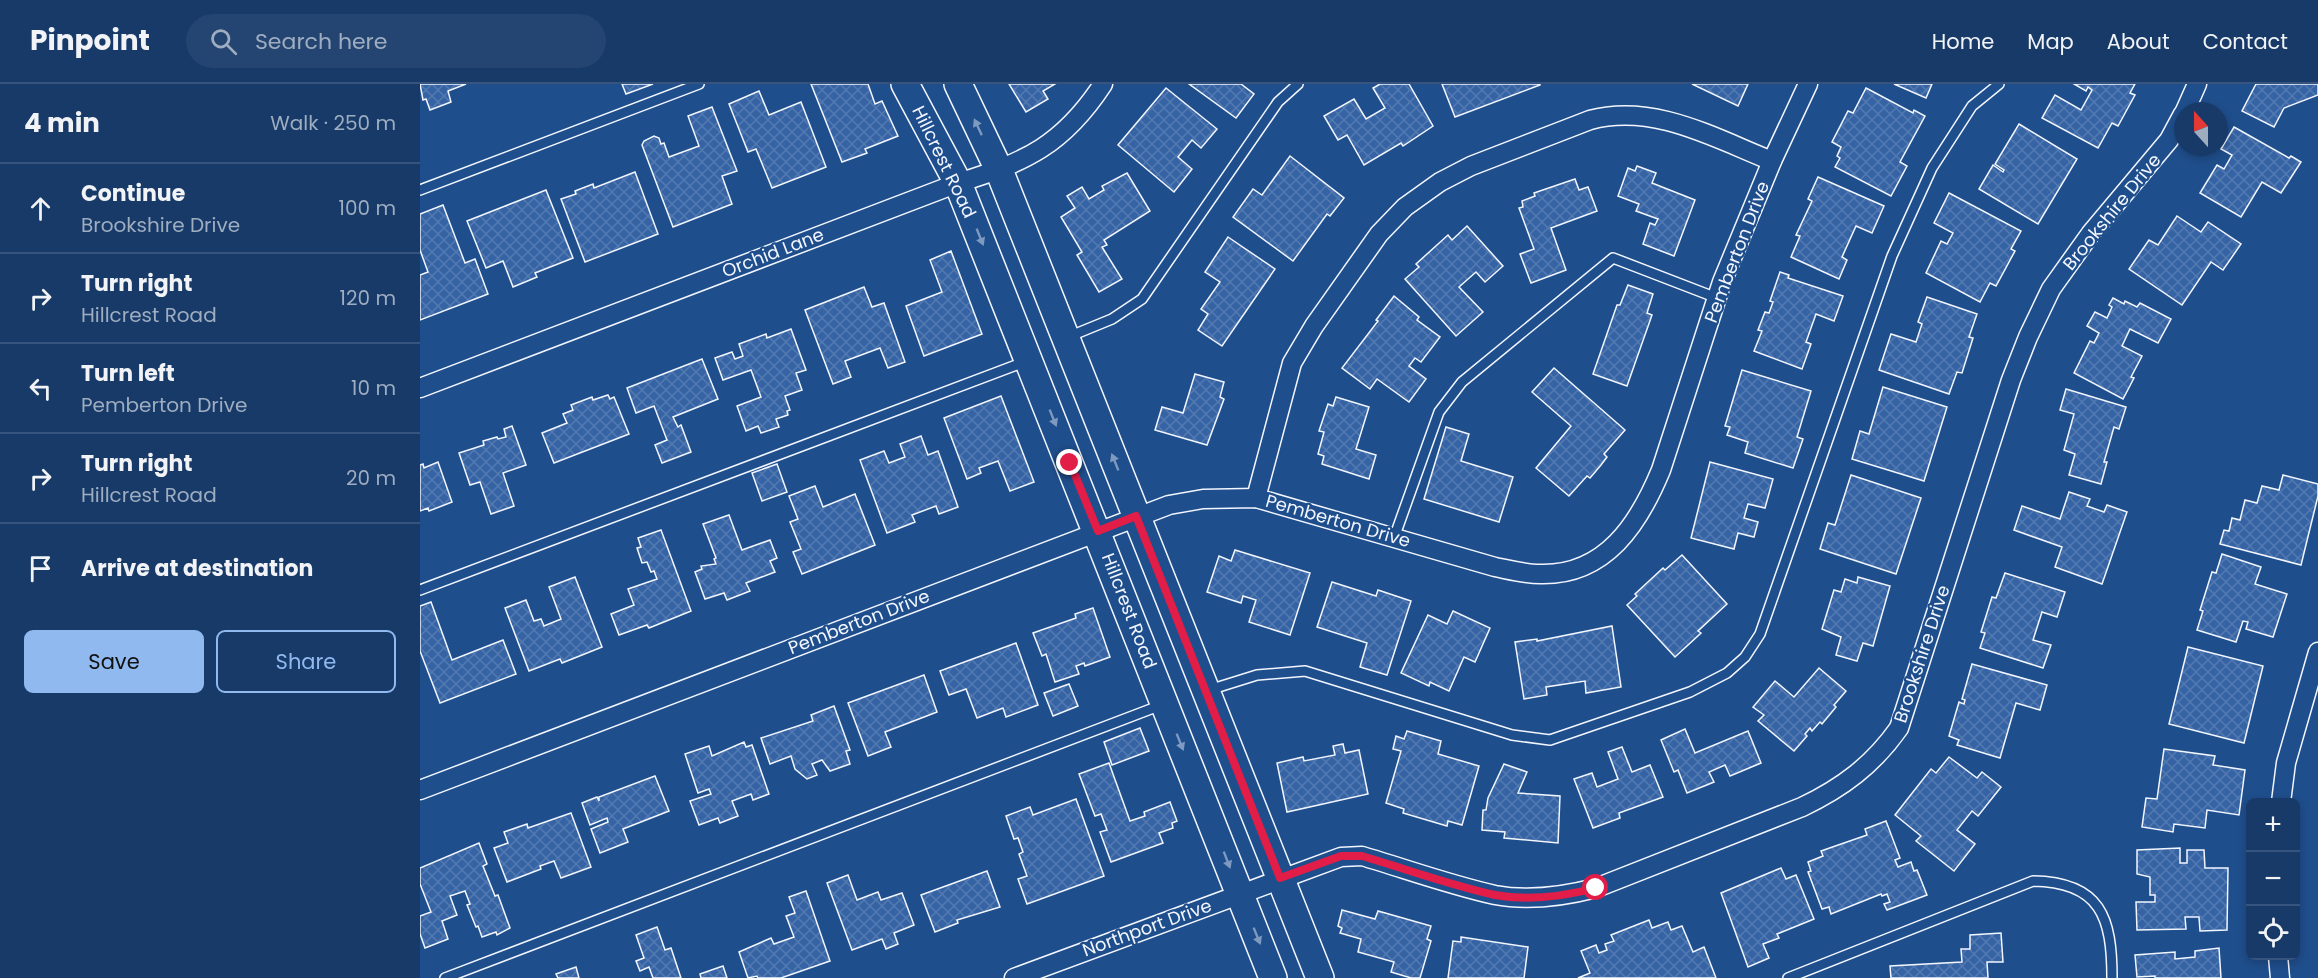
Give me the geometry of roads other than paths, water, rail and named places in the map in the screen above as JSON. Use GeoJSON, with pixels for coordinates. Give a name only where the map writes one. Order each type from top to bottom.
{"type":"FeatureCollection","features":[{"type":"Feature","properties":{"kind":"main road","name":"Hillcrest Road"},"geometry":{"type":"LineString","coordinates":[[905,84],[958,183],[1098,531],[1273,978]]}},
{"type":"Feature","properties":{"kind":"main road"},"geometry":{"type":"LineString","coordinates":[[958,84],[999,170],[1320,978]]}},
{"type":"Feature","properties":{"kind":"street","name":"Orchid Lane"},"geometry":{"type":"LineString","coordinates":[[420,388],[958,183],[999,170],[1033,154],[1065,132],[1087,108],[1103,84]]}},
{"type":"Feature","properties":{"kind":"street","name":"Pemberton Drive"},"geometry":{"type":"LineString","coordinates":[[420,790],[1169,505],[1203,499],[1256,498],[1495,567],[1540,574],[1558,573],[1593,561],[1623,538],[1648,500],[1661,470],[1717,298],[1772,161],[1808,84]]}},
{"type":"Feature","properties":{"kind":"street","name":"Brookshire Drive"},"geometry":{"type":"LineString","coordinates":[[2189,102],[2197,84]]}},
{"type":"Feature","properties":{"kind":"street"},"geometry":{"type":"LineString","coordinates":[[1256,498],[1292,363],[1332,300],[1379,234],[1405,207],[1440,182],[1471,166],[1590,120],[1610,115],[1644,115],[1677,123],[1772,161]]}},
{"type":"Feature","properties":{"kind":"street","name":"Brookshire Drive"},"geometry":{"type":"LineString","coordinates":[[1280,878],[1341,856],[1362,856],[1496,895],[1521,897],[1572,894],[1596,888],[1802,807],[1823,797],[1859,773],[1879,756],[1899,728],[2011,380],[2028,337],[2047,299],[2091,233],[2169,140],[2174,131]]}},
{"type":"Feature","properties":{"kind":"street"},"geometry":{"type":"LineString","coordinates":[[2282,798],[2286,763],[2318,652]]}},
{"type":"Feature","properties":{"kind":"street","name":"Northport Drive"},"geometry":{"type":"LineString","coordinates":[[1014,978],[1280,878]]}},
{"type":"Feature","properties":{"kind":"street"},"geometry":{"type":"LineString","coordinates":[[2278,960],[2280,978]]}},
{"type":"Feature","properties":{"kind":"lane"},"geometry":{"type":"LineString","coordinates":[[420,190],[699,84]]}},
{"type":"Feature","properties":{"kind":"lane"},"geometry":{"type":"LineString","coordinates":[[1065,338],[1112,319],[1142,299],[1278,102],[1298,84]]}},
{"type":"Feature","properties":{"kind":"lane"},"geometry":{"type":"LineString","coordinates":[[1206,691],[1257,675],[1305,671],[1512,735],[1550,740],[1690,692],[1727,673],[1745,657],[1760,634],[1892,256],[1932,168],[1972,106],[1999,84]]}},
{"type":"Feature","properties":{"kind":"lane"},"geometry":{"type":"LineString","coordinates":[[1394,538],[1439,412],[1444,405],[1462,382],[1613,258],[1717,298]]}},
{"type":"Feature","properties":{"kind":"lane"},"geometry":{"type":"LineString","coordinates":[[420,590],[1029,360]]}},
{"type":"Feature","properties":{"kind":"lane"},"geometry":{"type":"LineString","coordinates":[[445,978],[1165,704]]}},
{"type":"Feature","properties":{"kind":"lane"},"geometry":{"type":"LineString","coordinates":[[1788,978],[2033,881],[2055,881],[2094,900],[2106,919],[2112,949],[2112,978]]}}]}
